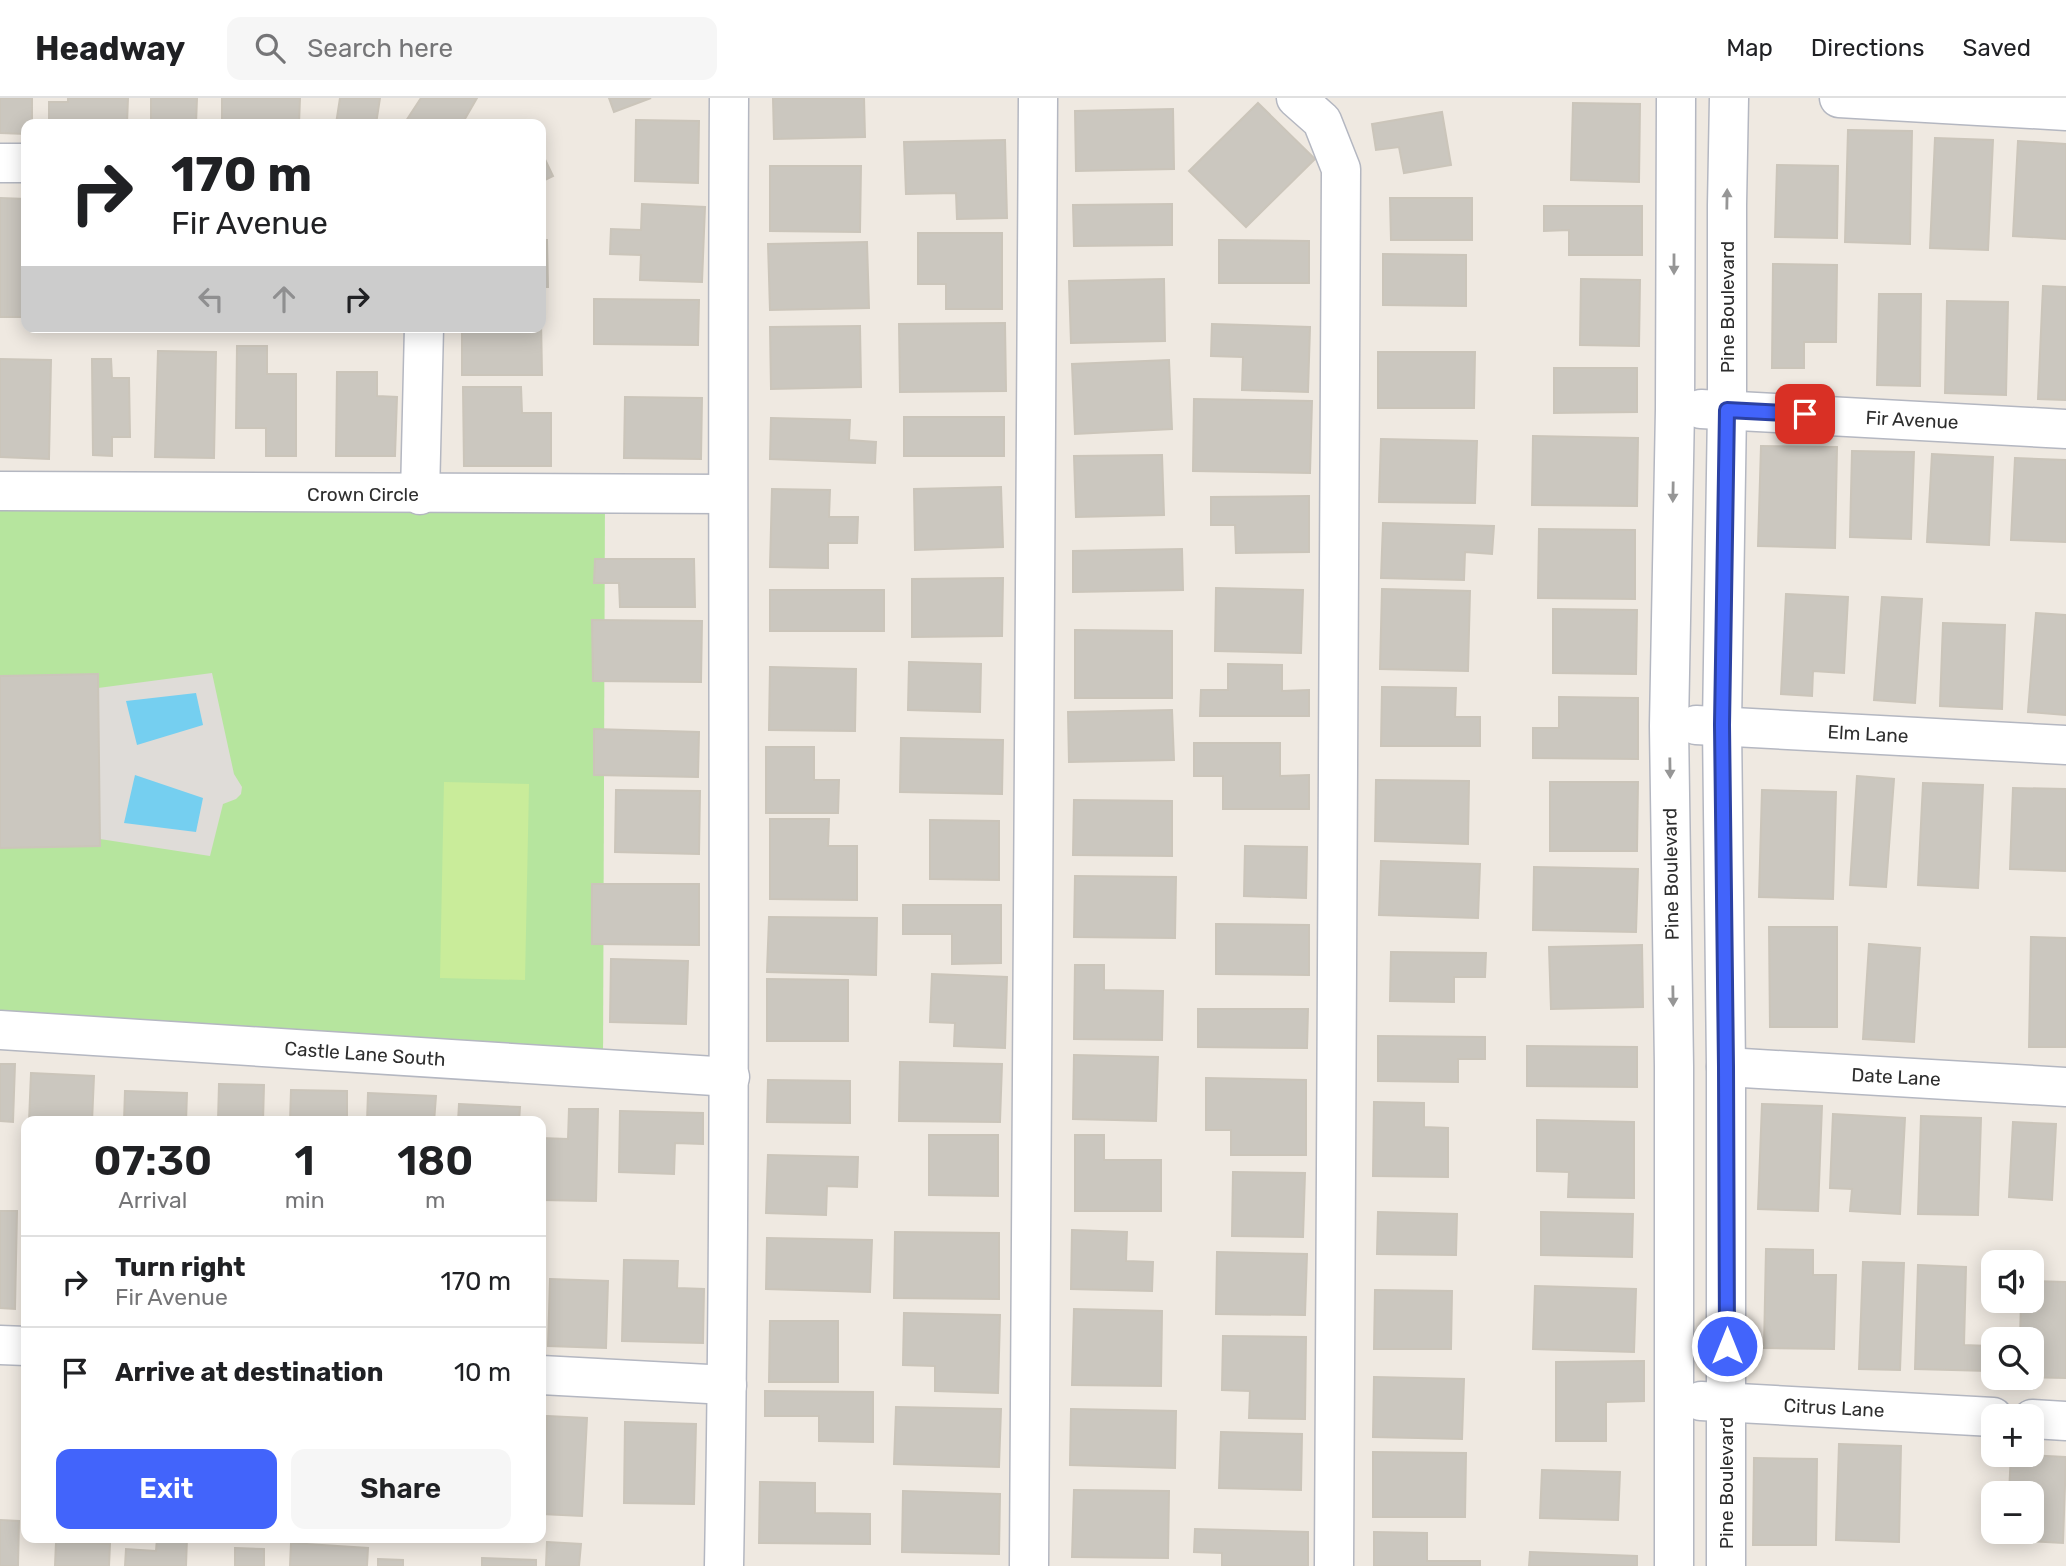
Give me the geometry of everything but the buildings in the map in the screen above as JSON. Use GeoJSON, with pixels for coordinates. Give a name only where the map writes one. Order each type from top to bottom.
{"type":"FeatureCollection","features":[{"type":"Feature","properties":{"kind":"street"},"geometry":{"type":"LineString","coordinates":[[724,1566],[730,1077],[726,495],[729,98]]}},
{"type":"Feature","properties":{"kind":"street"},"geometry":{"type":"LineString","coordinates":[[1029,1566],[1038,98]]}},
{"type":"Feature","properties":{"kind":"street"},"geometry":{"type":"LineString","coordinates":[[1296,98],[1322,121],[1341,169],[1334,1566]]}},
{"type":"Feature","properties":{"kind":"street","name":"Pine Boulevard"},"geometry":{"type":"LineString","coordinates":[[1674,1566],[1674,1067],[1669,726],[1675,409],[1676,98]]}},
{"type":"Feature","properties":{"kind":"street","name":"Pine Boulevard"},"geometry":{"type":"LineString","coordinates":[[1726,1566],[1726,1067],[1722,725],[1729,98]]}},
{"type":"Feature","properties":{"kind":"street"},"geometry":{"type":"LineString","coordinates":[[1839,98],[2066,111]]}},
{"type":"Feature","properties":{"kind":"street"},"geometry":{"type":"LineString","coordinates":[[0,163],[21,163]]}},
{"type":"Feature","properties":{"kind":"street"},"geometry":{"type":"LineString","coordinates":[[420,495],[424,333]]}},
{"type":"Feature","properties":{"kind":"street","name":"Fir Avenue"},"geometry":{"type":"LineString","coordinates":[[1675,409],[2066,429]]}},
{"type":"Feature","properties":{"kind":"street","name":"Crown Circle"},"geometry":{"type":"LineString","coordinates":[[0,491],[726,495]]}},
{"type":"Feature","properties":{"kind":"street","name":"Elm Lane"},"geometry":{"type":"LineString","coordinates":[[1669,726],[1722,725],[2066,745]]}},
{"type":"Feature","properties":{"kind":"street","name":"Castle Lane South"},"geometry":{"type":"LineString","coordinates":[[0,1030],[730,1077]]}},
{"type":"Feature","properties":{"kind":"street","name":"Date Lane"},"geometry":{"type":"LineString","coordinates":[[1726,1067],[2066,1087]]}},
{"type":"Feature","properties":{"kind":"street"},"geometry":{"type":"LineString","coordinates":[[0,1345],[21,1346]]}},
{"type":"Feature","properties":{"kind":"street"},"geometry":{"type":"LineString","coordinates":[[546,1375],[727,1385]]}},
{"type":"Feature","properties":{"kind":"street","name":"Citrus Lane"},"geometry":{"type":"LineString","coordinates":[[1674,1401],[1981,1416]]}},
{"type":"Feature","properties":{"kind":"street"},"geometry":{"type":"LineString","coordinates":[[2044,1420],[2066,1421]]}},
{"type":"Feature","properties":{"kind":"green space"},"geometry":{"type":"Polygon","coordinates":[[[605,492],[603,1072],[0,1035],[0,497],[605,492]]]}},
{"type":"Feature","properties":{"kind":"green space"},"geometry":{"type":"Polygon","coordinates":[[[444,782],[529,784],[525,980],[440,978],[444,782]]]}},
{"type":"Feature","properties":{"kind":"shaded area"},"geometry":{"type":"Polygon","coordinates":[[[212,673],[234,774],[242,787],[241,794],[236,799],[223,804],[210,856],[100,839],[98,688],[212,673]]]}},
{"type":"Feature","properties":{"kind":"water"},"geometry":{"type":"Polygon","coordinates":[[[196,693],[203,725],[137,745],[126,701],[196,693]]]}},
{"type":"Feature","properties":{"kind":"water"},"geometry":{"type":"Polygon","coordinates":[[[135,775],[203,798],[196,832],[124,823],[135,775]]]}},
{"type":"Feature","properties":{"kind":"route"},"geometry":{"type":"LineString","coordinates":[[1727,1346],[1722,725],[1727,410],[1805,414]]}}]}
